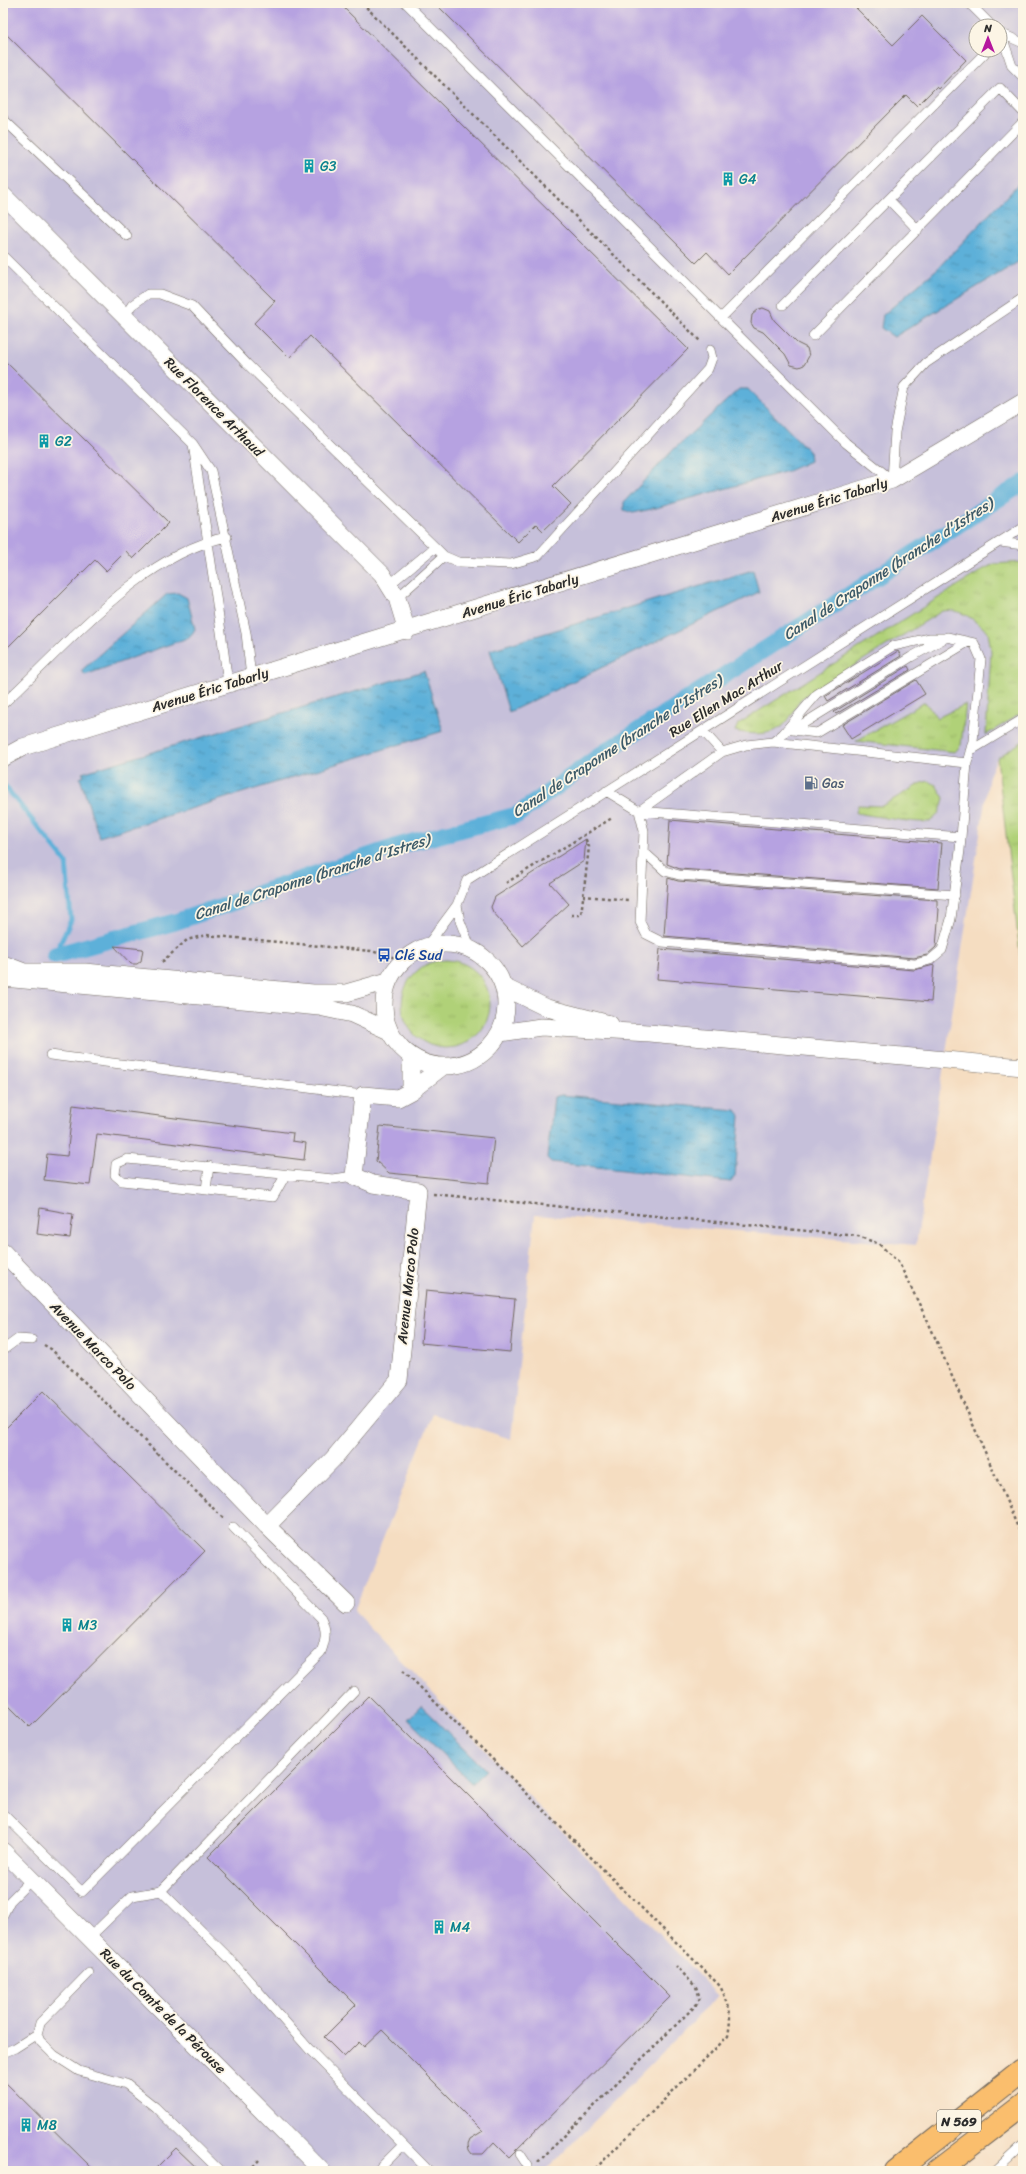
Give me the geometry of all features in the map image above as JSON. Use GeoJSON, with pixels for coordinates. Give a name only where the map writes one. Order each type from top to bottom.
{"type":"FeatureCollection","features":[{"type":"Feature","properties":{"kind":"highway","name":"N 569"},"geometry":{"type":"LineString","coordinates":[[896,2171],[1023,2070]]}},
{"type":"Feature","properties":{"kind":"highway","name":"N 569"},"geometry":{"type":"LineString","coordinates":[[937,2171],[1023,2105]]}},
{"type":"Feature","properties":{"kind":"street","name":"Rue Florence Arthaud"},"geometry":{"type":"LineString","coordinates":[[3,195],[382,574],[393,592],[406,631]]}},
{"type":"Feature","properties":{"kind":"street","name":"Avenue Éric Tabarly"},"geometry":{"type":"LineString","coordinates":[[3,758],[23,747],[406,631],[892,480],[1023,402]]}},
{"type":"Feature","properties":{"kind":"street"},"geometry":{"type":"LineString","coordinates":[[441,944],[456,945],[471,949],[493,967],[504,987],[506,1003],[505,1018],[500,1033],[490,1048],[476,1059],[459,1065],[442,1067],[426,1064],[411,1057],[398,1046],[389,1031],[384,1015],[383,998],[388,981],[403,960],[426,947],[441,944]]}},
{"type":"Feature","properties":{"kind":"street"},"geometry":{"type":"LineString","coordinates":[[3,964],[24,972],[85,972],[313,993],[346,993],[388,981]]}},
{"type":"Feature","properties":{"kind":"street"},"geometry":{"type":"LineString","coordinates":[[3,978],[319,1007],[352,1014],[389,1031]]}},
{"type":"Feature","properties":{"kind":"street"},"geometry":{"type":"LineString","coordinates":[[504,987],[547,1008],[649,1033]]}},
{"type":"Feature","properties":{"kind":"street"},"geometry":{"type":"LineString","coordinates":[[500,1033],[541,1027],[649,1033],[1023,1067]]}},
{"type":"Feature","properties":{"kind":"street"},"geometry":{"type":"LineString","coordinates":[[411,1057],[411,1091]]}},
{"type":"Feature","properties":{"kind":"street"},"geometry":{"type":"LineString","coordinates":[[354,1176],[363,1096],[398,1098],[411,1091],[442,1067]]}},
{"type":"Feature","properties":{"kind":"street","name":"Avenue Marco Polo"},"geometry":{"type":"LineString","coordinates":[[267,1526],[333,1459],[399,1380],[418,1191],[372,1184],[354,1176]]}},
{"type":"Feature","properties":{"kind":"street","name":"Avenue Marco Polo"},"geometry":{"type":"LineString","coordinates":[[3,1252],[267,1526],[346,1603]]}},
{"type":"Feature","properties":{"kind":"street","name":"Rue du Comte de la Pérouse"},"geometry":{"type":"LineString","coordinates":[[3,1851],[322,2171]]}},
{"type":"Feature","properties":{"kind":"lane"},"geometry":{"type":"LineString","coordinates":[[406,3],[846,443],[892,480]]}},
{"type":"Feature","properties":{"kind":"lane"},"geometry":{"type":"LineString","coordinates":[[969,3],[984,18]]}},
{"type":"Feature","properties":{"kind":"lane"},"geometry":{"type":"LineString","coordinates":[[1008,38],[1023,43]]}},
{"type":"Feature","properties":{"kind":"lane"},"geometry":{"type":"LineString","coordinates":[[1008,55],[1012,66],[1023,77]]}},
{"type":"Feature","properties":{"kind":"lane"},"geometry":{"type":"LineString","coordinates":[[721,318],[980,58]]}},
{"type":"Feature","properties":{"kind":"lane"},"geometry":{"type":"LineString","coordinates":[[783,305],[1000,88],[1023,112]]}},
{"type":"Feature","properties":{"kind":"lane"},"geometry":{"type":"LineString","coordinates":[[3,119],[127,236]]}},
{"type":"Feature","properties":{"kind":"lane"},"geometry":{"type":"LineString","coordinates":[[813,336],[1023,122]]}},
{"type":"Feature","properties":{"kind":"lane"},"geometry":{"type":"LineString","coordinates":[[889,200],[918,230]]}},
{"type":"Feature","properties":{"kind":"lane"},"geometry":{"type":"LineString","coordinates":[[3,256],[193,444],[211,471],[227,537],[246,634],[251,677]]}},
{"type":"Feature","properties":{"kind":"lane"},"geometry":{"type":"LineString","coordinates":[[124,316],[132,305],[148,294],[160,294],[192,306],[247,364],[444,556],[458,562],[511,564],[538,556],[708,369],[712,358],[710,350]]}},
{"type":"Feature","properties":{"kind":"lane"},"geometry":{"type":"LineString","coordinates":[[892,480],[895,432],[904,387],[926,363],[1023,298]]}},
{"type":"Feature","properties":{"kind":"lane"},"geometry":{"type":"LineString","coordinates":[[193,444],[223,637],[228,684]]}},
{"type":"Feature","properties":{"kind":"lane","name":"Rue Ellen Mac Arthur"},"geometry":{"type":"LineString","coordinates":[[426,947],[457,905],[467,880],[1023,527]]}},
{"type":"Feature","properties":{"kind":"lane"},"geometry":{"type":"LineString","coordinates":[[3,704],[108,605],[138,580],[207,541],[227,537]]}},
{"type":"Feature","properties":{"kind":"lane"},"geometry":{"type":"LineString","coordinates":[[1000,542],[1023,545]]}},
{"type":"Feature","properties":{"kind":"lane"},"geometry":{"type":"LineString","coordinates":[[393,592],[435,547]]}},
{"type":"Feature","properties":{"kind":"lane"},"geometry":{"type":"LineString","coordinates":[[393,592],[444,556]]}},
{"type":"Feature","properties":{"kind":"lane"},"geometry":{"type":"LineString","coordinates":[[773,742],[790,730],[947,637]]}},
{"type":"Feature","properties":{"kind":"lane"},"geometry":{"type":"LineString","coordinates":[[639,811],[644,831],[640,922],[646,934],[662,942],[915,964],[930,960],[942,950],[951,919],[955,895],[967,763],[970,751],[981,659],[974,643],[947,637],[930,638],[893,646],[817,694],[790,730]]}},
{"type":"Feature","properties":{"kind":"lane"},"geometry":{"type":"LineString","coordinates":[[790,730],[817,733],[968,642]]}},
{"type":"Feature","properties":{"kind":"lane"},"geometry":{"type":"LineString","coordinates":[[970,751],[1023,718]]}},
{"type":"Feature","properties":{"kind":"lane"},"geometry":{"type":"LineString","coordinates":[[703,731],[722,752]]}},
{"type":"Feature","properties":{"kind":"lane"},"geometry":{"type":"LineString","coordinates":[[639,811],[722,752],[746,745],[773,742],[967,763]]}},
{"type":"Feature","properties":{"kind":"lane"},"geometry":{"type":"LineString","coordinates":[[606,791],[639,811],[961,837]]}},
{"type":"Feature","properties":{"kind":"lane"},"geometry":{"type":"LineString","coordinates":[[644,852],[665,871],[679,875],[955,895]]}},
{"type":"Feature","properties":{"kind":"lane"},"geometry":{"type":"LineString","coordinates":[[457,905],[460,921],[471,949]]}},
{"type":"Feature","properties":{"kind":"lane"},"geometry":{"type":"LineString","coordinates":[[50,1055],[363,1096]]}},
{"type":"Feature","properties":{"kind":"lane"},"geometry":{"type":"LineString","coordinates":[[286,1174],[273,1197],[122,1181],[115,1175],[116,1164],[127,1159],[209,1166],[286,1174],[333,1179],[354,1176]]}},
{"type":"Feature","properties":{"kind":"lane"},"geometry":{"type":"LineString","coordinates":[[206,1190],[209,1166]]}},
{"type":"Feature","properties":{"kind":"lane"},"geometry":{"type":"LineString","coordinates":[[3,1350],[18,1339],[32,1340]]}},
{"type":"Feature","properties":{"kind":"lane"},"geometry":{"type":"LineString","coordinates":[[3,1814],[82,1892],[321,1652],[326,1635],[325,1626],[321,1618],[233,1528]]}},
{"type":"Feature","properties":{"kind":"lane"},"geometry":{"type":"LineString","coordinates":[[90,1937],[132,1896],[161,1891],[354,1691]]}},
{"type":"Feature","properties":{"kind":"lane"},"geometry":{"type":"LineString","coordinates":[[3,1915],[6,1903],[32,1879]]}},
{"type":"Feature","properties":{"kind":"lane"},"geometry":{"type":"LineString","coordinates":[[161,1891],[230,1960],[309,2049],[429,2171]]}},
{"type":"Feature","properties":{"kind":"lane"},"geometry":{"type":"LineString","coordinates":[[89,1973],[40,2023],[37,2034],[40,2041],[54,2055],[79,2071],[126,2084],[155,2107],[220,2171]]}},
{"type":"Feature","properties":{"kind":"lane"},"geometry":{"type":"LineString","coordinates":[[3,2053],[15,2048],[37,2034]]}},
{"type":"Feature","properties":{"kind":"lane"},"geometry":{"type":"LineString","coordinates":[[995,2171],[1023,2145]]}},
{"type":"Feature","properties":{"kind":"lane"},"geometry":{"type":"LineString","coordinates":[[377,2171],[403,2146]]}},
{"type":"Feature","properties":{"kind":"lane"},"geometry":{"type":"LineString","coordinates":[[520,2154],[531,2168]]}},
{"type":"Feature","properties":{"kind":"path"},"geometry":{"type":"LineString","coordinates":[[362,3],[710,350]]}},
{"type":"Feature","properties":{"kind":"path"},"geometry":{"type":"LineString","coordinates":[[506,883],[612,818]]}},
{"type":"Feature","properties":{"kind":"path"},"geometry":{"type":"LineString","coordinates":[[571,915],[582,915],[589,847],[584,835]]}},
{"type":"Feature","properties":{"kind":"path"},"geometry":{"type":"LineString","coordinates":[[584,896],[641,901]]}},
{"type":"Feature","properties":{"kind":"path"},"geometry":{"type":"LineString","coordinates":[[146,977],[187,940],[206,935],[370,951],[403,960]]}},
{"type":"Feature","properties":{"kind":"path"},"geometry":{"type":"LineString","coordinates":[[438,1194],[858,1236],[879,1244],[899,1262],[930,1326],[1023,1539]]}},
{"type":"Feature","properties":{"kind":"path"},"geometry":{"type":"LineString","coordinates":[[32,1340],[51,1349],[233,1528]]}},
{"type":"Feature","properties":{"kind":"path"},"geometry":{"type":"LineString","coordinates":[[403,1670],[720,1986],[728,2002],[731,2017],[728,2036],[593,2171]]}},
{"type":"Feature","properties":{"kind":"path"},"geometry":{"type":"LineString","coordinates":[[531,2168],[697,2004],[700,1998],[696,1987],[676,1966]]}},
{"type":"Feature","properties":{"kind":"path"},"geometry":{"type":"LineString","coordinates":[[249,2171],[259,2160]]}},
{"type":"Feature","properties":{"kind":"shaded area"},"geometry":{"type":"Polygon","coordinates":[[[3,3],[1023,3],[1023,741],[997,758],[989,776],[916,1245],[535,1215],[511,1439],[433,1414],[354,1611],[718,1996],[545,2171],[3,2171],[3,3]]]}},
{"type":"Feature","properties":{"kind":"green space"},"geometry":{"type":"Polygon","coordinates":[[[1023,562],[1023,712],[986,735],[991,651],[988,632],[978,623],[956,611],[942,611],[802,698],[789,719],[778,729],[771,732],[756,734],[735,731],[738,724],[984,569],[994,564],[1023,562]]]}},
{"type":"Feature","properties":{"kind":"green space"},"geometry":{"type":"Polygon","coordinates":[[[925,702],[937,718],[966,704],[961,745],[955,752],[856,741],[925,702]]]}},
{"type":"Feature","properties":{"kind":"green space"},"geometry":{"type":"Polygon","coordinates":[[[1023,741],[1023,979],[997,758],[1023,741]]]}},
{"type":"Feature","properties":{"kind":"green space"},"geometry":{"type":"Polygon","coordinates":[[[929,781],[936,785],[944,798],[938,814],[930,821],[906,821],[856,813],[858,805],[882,806],[921,783],[929,781]]]}},
{"type":"Feature","properties":{"kind":"green space"},"geometry":{"type":"Polygon","coordinates":[[[446,960],[463,963],[477,973],[487,987],[490,1004],[487,1021],[477,1035],[463,1045],[446,1048],[429,1045],[415,1035],[405,1021],[402,1004],[405,987],[415,973],[429,963],[446,960]]]}},
{"type":"Feature","properties":{"kind":"water"},"geometry":{"type":"Polygon","coordinates":[[[1023,179],[1023,259],[894,337],[881,328],[883,315],[937,269],[1023,179]]]}},
{"type":"Feature","properties":{"kind":"water"},"geometry":{"type":"Polygon","coordinates":[[[739,389],[748,389],[809,451],[810,461],[788,471],[656,508],[633,513],[624,510],[624,502],[672,451],[739,389]]]}},
{"type":"Feature","properties":{"kind":"water"},"geometry":{"type":"Polygon","coordinates":[[[753,570],[759,592],[509,712],[490,650],[753,570]]]}},
{"type":"Feature","properties":{"kind":"water"},"geometry":{"type":"Polygon","coordinates":[[[178,593],[187,598],[195,629],[190,637],[85,675],[82,670],[167,594],[178,593]]]}},
{"type":"Feature","properties":{"kind":"water"},"geometry":{"type":"Polygon","coordinates":[[[424,671],[443,731],[99,837],[80,778],[84,776],[82,773],[424,671]]]}},
{"type":"Feature","properties":{"kind":"water"},"geometry":{"type":"Polygon","coordinates":[[[561,1095],[736,1110],[740,1116],[735,1176],[731,1182],[551,1162],[547,1158],[554,1097],[561,1095]]]}},
{"type":"Feature","properties":{"kind":"water"},"geometry":{"type":"Polygon","coordinates":[[[421,1706],[486,1770],[472,1784],[408,1719],[421,1706]]]}},
{"type":"Feature","properties":{"kind":"building","name":"G3"},"geometry":{"type":"Polygon","coordinates":[[[3,3],[339,3],[688,349],[553,486],[571,504],[543,531],[536,524],[518,542],[310,336],[289,358],[254,323],[275,301],[3,31],[3,3]]]}},
{"type":"Feature","properties":{"kind":"building","name":"G4"},"geometry":{"type":"Polygon","coordinates":[[[435,3],[851,3],[893,45],[922,16],[966,60],[938,89],[936,87],[917,106],[906,95],[728,274],[707,252],[696,263],[435,3]]]}},
{"type":"Feature","properties":{"kind":"building"},"geometry":{"type":"Polygon","coordinates":[[[763,308],[770,311],[774,320],[797,343],[807,348],[809,356],[804,365],[799,367],[791,365],[785,354],[763,332],[754,328],[751,323],[752,315],[759,309],[763,308]]]}},
{"type":"Feature","properties":{"kind":"building","name":"G2"},"geometry":{"type":"Polygon","coordinates":[[[3,359],[169,523],[133,559],[126,551],[106,571],[95,560],[3,652],[3,359]]]}},
{"type":"Feature","properties":{"kind":"building"},"geometry":{"type":"Polygon","coordinates":[[[898,651],[901,656],[828,701],[825,696],[898,651]]]}},
{"type":"Feature","properties":{"kind":"building"},"geometry":{"type":"Polygon","coordinates":[[[908,666],[910,670],[836,714],[834,712],[908,666]]]}},
{"type":"Feature","properties":{"kind":"building"},"geometry":{"type":"Polygon","coordinates":[[[916,680],[925,694],[851,739],[842,725],[916,680]]]}},
{"type":"Feature","properties":{"kind":"building"},"geometry":{"type":"Polygon","coordinates":[[[670,820],[942,843],[938,888],[680,869],[667,864],[670,820]]]}},
{"type":"Feature","properties":{"kind":"building"},"geometry":{"type":"Polygon","coordinates":[[[586,839],[584,861],[550,883],[569,904],[523,946],[493,912],[491,907],[495,897],[586,839]]]}},
{"type":"Feature","properties":{"kind":"building"},"geometry":{"type":"Polygon","coordinates":[[[668,878],[678,881],[937,900],[937,908],[939,909],[936,947],[927,955],[914,958],[664,936],[668,878]]]}},
{"type":"Feature","properties":{"kind":"building"},"geometry":{"type":"Polygon","coordinates":[[[114,946],[143,949],[141,961],[137,964],[131,964],[114,946]]]}},
{"type":"Feature","properties":{"kind":"building"},"geometry":{"type":"Polygon","coordinates":[[[660,949],[914,970],[934,965],[931,1002],[657,979],[660,949]]]}},
{"type":"Feature","properties":{"kind":"building"},"geometry":{"type":"Polygon","coordinates":[[[73,1105],[293,1133],[292,1141],[306,1143],[304,1160],[97,1134],[90,1185],[44,1180],[47,1154],[67,1156],[73,1105]]]}},
{"type":"Feature","properties":{"kind":"building"},"geometry":{"type":"Polygon","coordinates":[[[380,1126],[494,1138],[489,1183],[389,1173],[376,1161],[380,1126]]]}},
{"type":"Feature","properties":{"kind":"building"},"geometry":{"type":"Polygon","coordinates":[[[40,1208],[73,1214],[70,1238],[37,1234],[40,1208]]]}},
{"type":"Feature","properties":{"kind":"building"},"geometry":{"type":"Polygon","coordinates":[[[426,1290],[515,1299],[510,1352],[421,1343],[426,1290]]]}},
{"type":"Feature","properties":{"kind":"building","name":"M3"},"geometry":{"type":"Polygon","coordinates":[[[43,1391],[205,1551],[30,1727],[3,1700],[3,1431],[43,1391]]]}},
{"type":"Feature","properties":{"kind":"building","name":"M4"},"geometry":{"type":"Polygon","coordinates":[[[369,1696],[670,1997],[509,2157],[494,2142],[483,2154],[472,2154],[469,2150],[468,2144],[470,2139],[483,2131],[382,2030],[364,2047],[359,2042],[344,2057],[324,2037],[356,2005],[208,1857],[369,1696]]]}},
{"type":"Feature","properties":{"kind":"building","name":"M8"},"geometry":{"type":"Polygon","coordinates":[[[3,2080],[95,2171],[3,2171],[3,2080]]]}},
{"type":"Feature","properties":{"kind":"building"},"geometry":{"type":"Polygon","coordinates":[[[176,2148],[200,2171],[153,2171],[176,2148]]]}},
{"type":"Feature","properties":{"kind":"waterway","name":"Canal de Craponne (branche d'Istres)"},"geometry":{"type":"LineString","coordinates":[[55,955],[175,922],[401,845],[517,815],[605,752],[1023,483]]}},
{"type":"Feature","properties":{"kind":"waterway"},"geometry":{"type":"LineString","coordinates":[[4,785],[66,862],[71,920],[55,955]]}},
{"type":"Feature","properties":{"kind":"place","name":"G3"},"geometry":{"type":"Point","coordinates":[309,166]}},
{"type":"Feature","properties":{"kind":"place","name":"G4"},"geometry":{"type":"Point","coordinates":[728,179]}},
{"type":"Feature","properties":{"kind":"place","name":"G2"},"geometry":{"type":"Point","coordinates":[44,441]}},
{"type":"Feature","properties":{"kind":"place","name":"Gas"},"geometry":{"type":"Point","coordinates":[811,783]}},
{"type":"Feature","properties":{"kind":"place","name":"Clé Sud"},"geometry":{"type":"Point","coordinates":[384,955]}},
{"type":"Feature","properties":{"kind":"place","name":"M3"},"geometry":{"type":"Point","coordinates":[67,1625]}},
{"type":"Feature","properties":{"kind":"place","name":"M4"},"geometry":{"type":"Point","coordinates":[439,1927]}},
{"type":"Feature","properties":{"kind":"place","name":"M8"},"geometry":{"type":"Point","coordinates":[26,2125]}}]}
